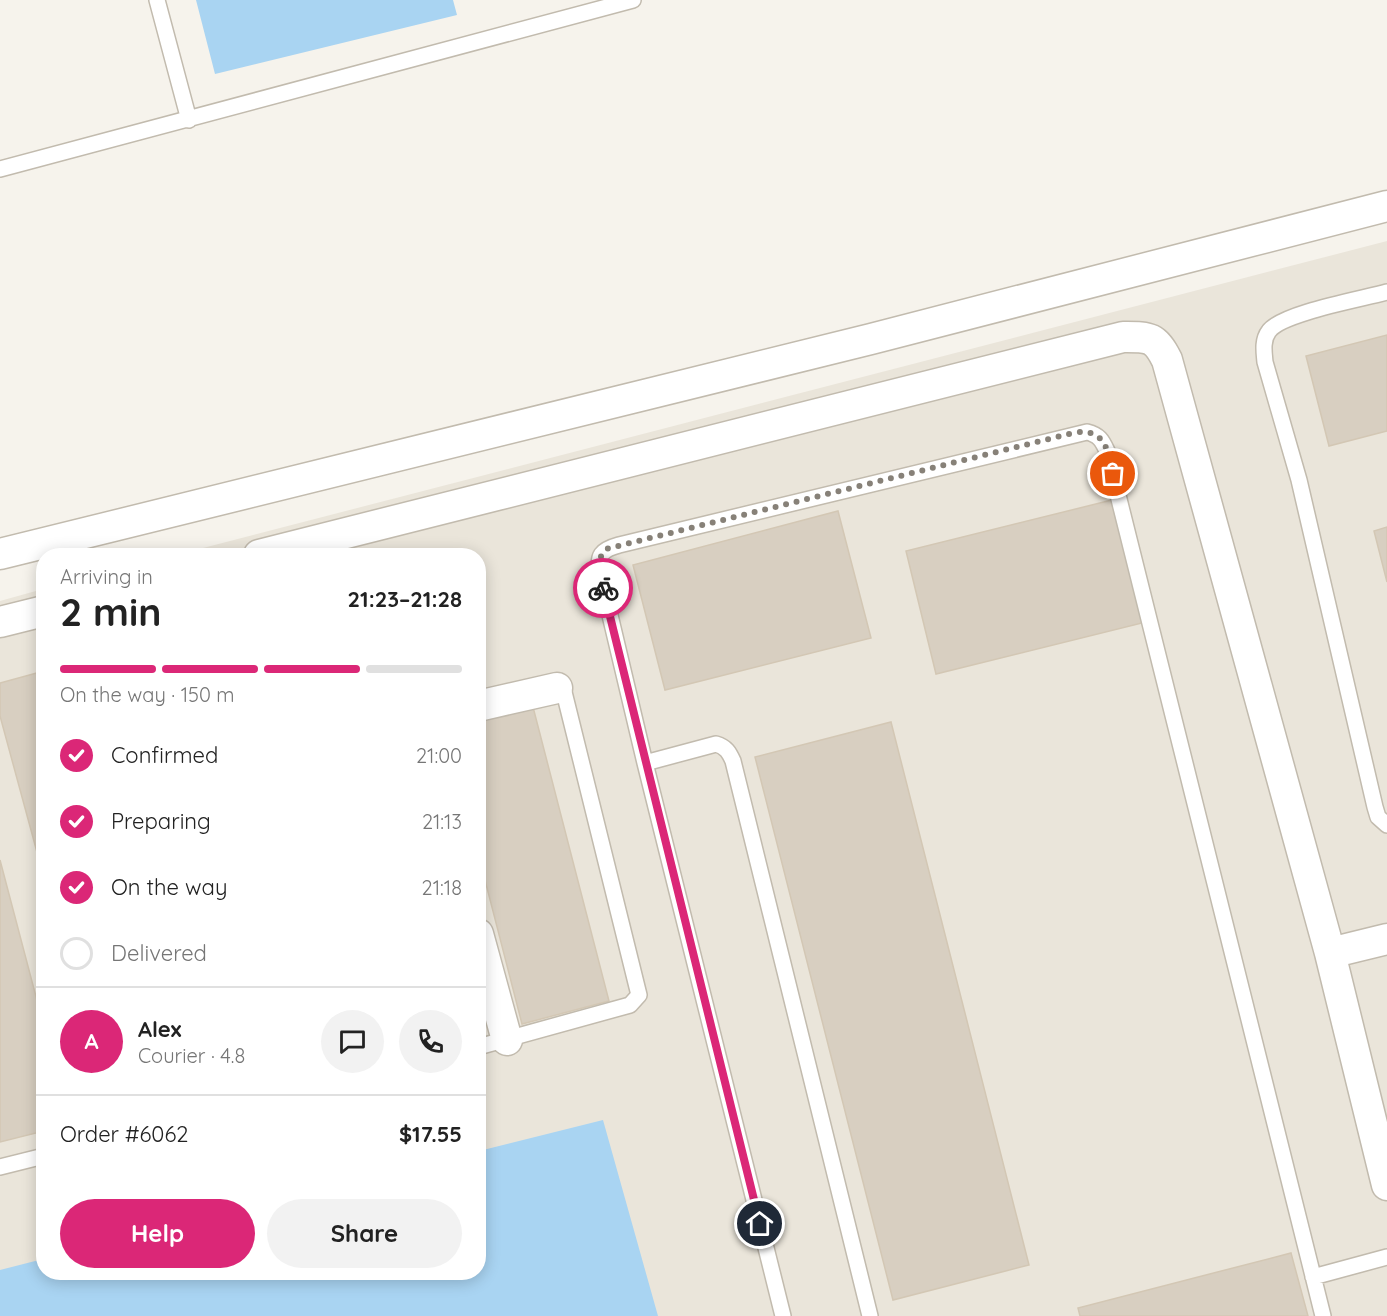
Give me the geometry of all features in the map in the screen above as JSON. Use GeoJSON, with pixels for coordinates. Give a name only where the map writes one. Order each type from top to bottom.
{"type":"FeatureCollection","features":[{"type":"Feature","properties":{"kind":"street"},"geometry":{"type":"LineString","coordinates":[[0,554],[871,339],[1387,206]]}},
{"type":"Feature","properties":{"kind":"street"},"geometry":{"type":"LineString","coordinates":[[287,548],[1100,342],[1123,337],[1143,337],[1159,343],[1167,360],[1330,953],[1387,1185]]}},
{"type":"Feature","properties":{"kind":"street"},"geometry":{"type":"LineString","coordinates":[[0,622],[36,612]]}},
{"type":"Feature","properties":{"kind":"street"},"geometry":{"type":"LineString","coordinates":[[486,704],[557,688]]}},
{"type":"Feature","properties":{"kind":"street"},"geometry":{"type":"LineString","coordinates":[[1330,953],[1387,939]]}},
{"type":"Feature","properties":{"kind":"street"},"geometry":{"type":"LineString","coordinates":[[486,992],[493,1043]]}},
{"type":"Feature","properties":{"kind":"lane"},"geometry":{"type":"LineString","coordinates":[[158,0],[189,120]]}},
{"type":"Feature","properties":{"kind":"lane"},"geometry":{"type":"LineString","coordinates":[[0,169],[633,0]]}},
{"type":"Feature","properties":{"kind":"lane"},"geometry":{"type":"LineString","coordinates":[[1387,292],[1297,315],[1280,322],[1268,332],[1263,347],[1265,363],[1299,480],[1375,807],[1378,817],[1387,825]]}},
{"type":"Feature","properties":{"kind":"lane"},"geometry":{"type":"LineString","coordinates":[[783,1316],[645,762],[600,573],[598,563],[600,555],[606,549],[1077,432],[1087,432],[1096,434],[1103,440],[1107,452],[1323,1316]]}},
{"type":"Feature","properties":{"kind":"lane"},"geometry":{"type":"LineString","coordinates":[[493,1043],[630,1005],[639,995],[564,692],[557,688]]}},
{"type":"Feature","properties":{"kind":"lane"},"geometry":{"type":"LineString","coordinates":[[645,762],[716,744],[723,746],[733,761],[870,1316]]}},
{"type":"Feature","properties":{"kind":"lane"},"geometry":{"type":"LineString","coordinates":[[0,1167],[36,1158]]}},
{"type":"Feature","properties":{"kind":"lane"},"geometry":{"type":"LineString","coordinates":[[1313,1276],[1387,1257]]}},
{"type":"Feature","properties":{"kind":"shaded area"},"geometry":{"type":"Polygon","coordinates":[[[1387,241],[1387,1316],[0,1316],[0,601],[36,591],[36,1280],[486,1280],[486,548],[203,548],[1387,241]]]}},
{"type":"Feature","properties":{"kind":"water"},"geometry":{"type":"Polygon","coordinates":[[[196,0],[453,0],[457,15],[215,74],[196,0]]]}},
{"type":"Feature","properties":{"kind":"water"},"geometry":{"type":"Polygon","coordinates":[[[603,1120],[658,1316],[0,1316],[0,1270],[36,1261],[36,1280],[486,1280],[486,1149],[603,1120]]]}},
{"type":"Feature","properties":{"kind":"building"},"geometry":{"type":"Polygon","coordinates":[[[1387,335],[1387,431],[1329,446],[1306,356],[1387,335]]]}},
{"type":"Feature","properties":{"kind":"building"},"geometry":{"type":"Polygon","coordinates":[[[1116,499],[1146,622],[936,674],[906,551],[1116,499]]]}},
{"type":"Feature","properties":{"kind":"building"},"geometry":{"type":"Polygon","coordinates":[[[838,511],[871,638],[665,690],[633,565],[838,511]]]}},
{"type":"Feature","properties":{"kind":"building"},"geometry":{"type":"Polygon","coordinates":[[[1387,527],[1387,582],[1374,531],[1387,527]]]}},
{"type":"Feature","properties":{"kind":"building"},"geometry":{"type":"Polygon","coordinates":[[[36,673],[36,849],[0,716],[0,683],[36,673]]]}},
{"type":"Feature","properties":{"kind":"building"},"geometry":{"type":"Polygon","coordinates":[[[533,707],[609,1001],[522,1024],[486,884],[486,719],[533,707]]]}},
{"type":"Feature","properties":{"kind":"building"},"geometry":{"type":"Polygon","coordinates":[[[891,722],[1029,1265],[893,1300],[755,757],[891,722]]]}},
{"type":"Feature","properties":{"kind":"building"},"geometry":{"type":"Polygon","coordinates":[[[0,860],[36,997],[36,1133],[0,1142],[0,860]]]}},
{"type":"Feature","properties":{"kind":"building"},"geometry":{"type":"Polygon","coordinates":[[[1291,1253],[1308,1316],[1080,1316],[1078,1308],[1291,1253]]]}},
{"type":"Feature","properties":{"kind":"way so far"},"geometry":{"type":"LineString","coordinates":[[603,588],[598,563],[600,555],[606,549],[1077,432],[1096,434],[1103,440],[1113,474]]}},
{"type":"Feature","properties":{"kind":"route"},"geometry":{"type":"LineString","coordinates":[[603,588],[760,1224]]}}]}
